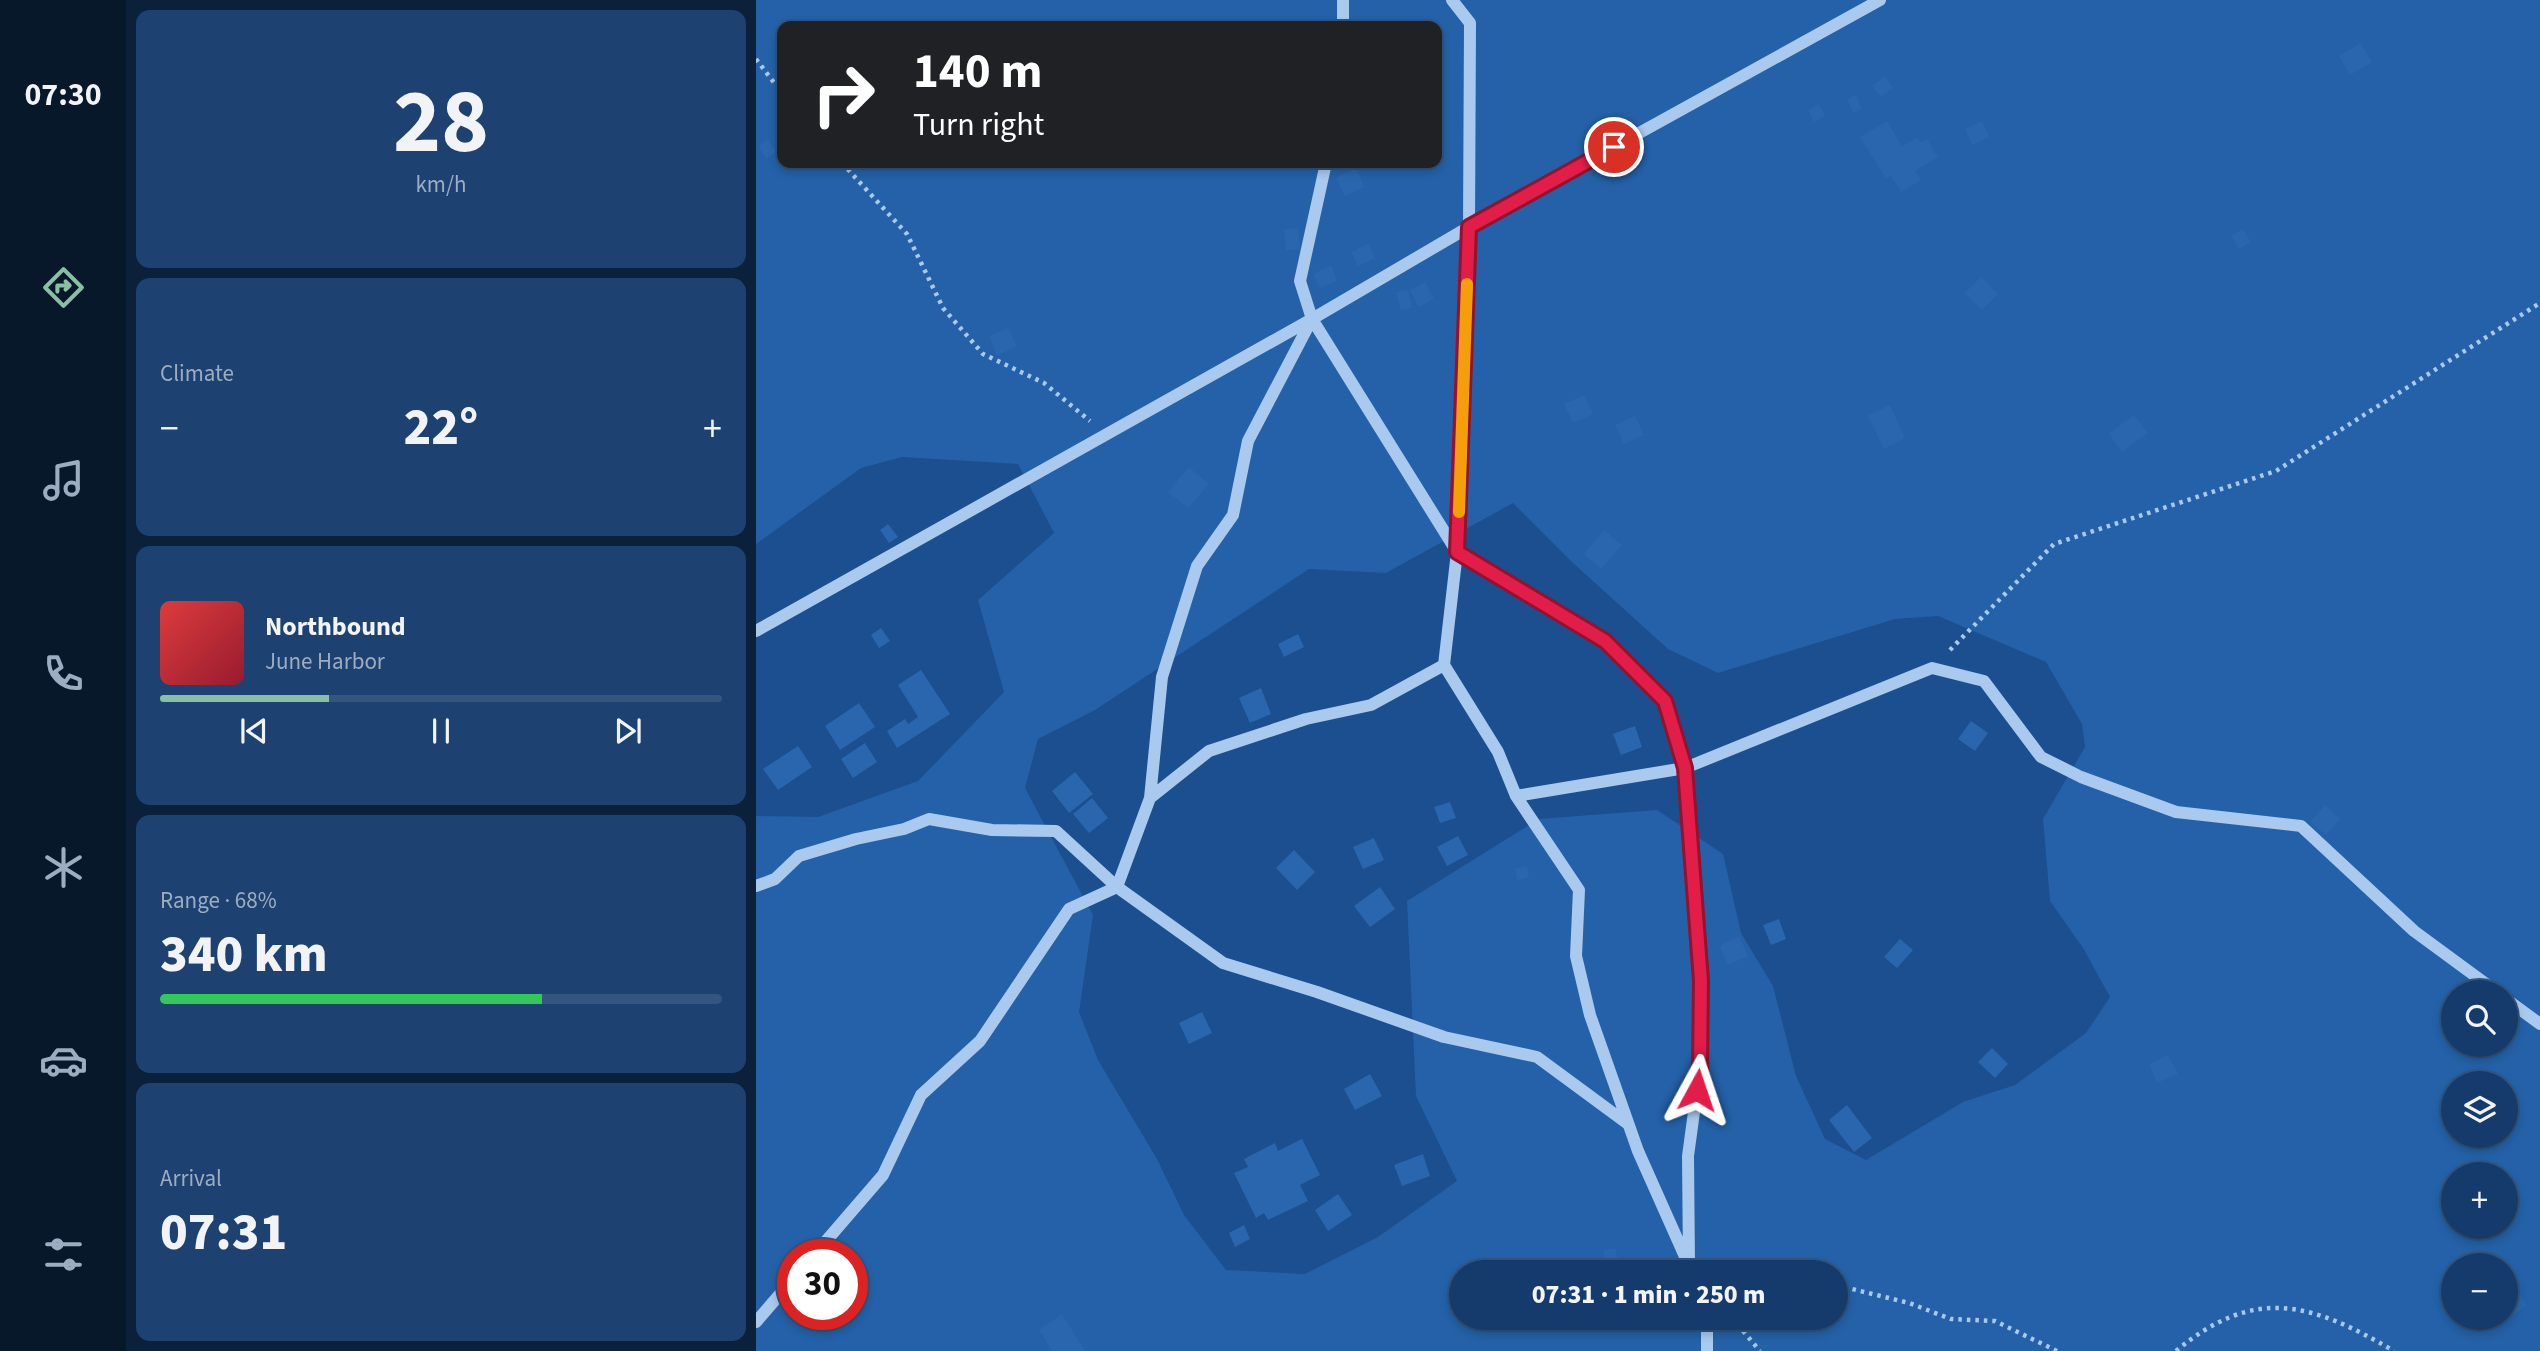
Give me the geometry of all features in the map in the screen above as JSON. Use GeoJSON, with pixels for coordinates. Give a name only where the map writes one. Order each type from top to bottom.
{"type":"FeatureCollection","features":[{"type":"Feature","properties":{"kind":"street"},"geometry":{"type":"LineString","coordinates":[[1343,0],[1343,21]]}},
{"type":"Feature","properties":{"kind":"street"},"geometry":{"type":"LineString","coordinates":[[1452,0],[1470,23],[1469,227],[1457,552],[1444,665],[1498,752],[1516,796],[1579,890],[1576,956],[1590,1015],[1628,1124],[1686,1260]]}},
{"type":"Feature","properties":{"kind":"street"},"geometry":{"type":"LineString","coordinates":[[756,631],[1469,227],[1880,0]]}},
{"type":"Feature","properties":{"kind":"street"},"geometry":{"type":"LineString","coordinates":[[1325,168],[1300,281],[1312,318],[1457,552],[1605,641],[1665,701],[1685,768],[1701,981],[1700,1068],[1688,1156],[1690,1260]]}},
{"type":"Feature","properties":{"kind":"street"},"geometry":{"type":"LineString","coordinates":[[828,1239],[883,1175],[921,1095],[980,1041],[1069,909],[1117,887],[1150,798],[1162,677],[1197,566],[1233,514],[1248,442],[1312,318]]}},
{"type":"Feature","properties":{"kind":"street"},"geometry":{"type":"LineString","coordinates":[[1150,798],[1209,751],[1306,719],[1371,705],[1444,665]]}},
{"type":"Feature","properties":{"kind":"street"},"geometry":{"type":"LineString","coordinates":[[1516,796],[1685,768],[1932,668],[1984,681],[2041,757],[2081,777],[2176,813],[2301,826],[2414,931],[2481,980]]}},
{"type":"Feature","properties":{"kind":"street"},"geometry":{"type":"LineString","coordinates":[[756,886],[775,879],[799,856],[856,839],[904,829],[929,819],[992,830],[1056,831],[1117,887],[1223,963],[1317,992],[1444,1037],[1537,1057],[1628,1124]]}},
{"type":"Feature","properties":{"kind":"street"},"geometry":{"type":"LineString","coordinates":[[2518,1008],[2540,1024]]}},
{"type":"Feature","properties":{"kind":"street"},"geometry":{"type":"LineString","coordinates":[[756,1322],[777,1298]]}},
{"type":"Feature","properties":{"kind":"street"},"geometry":{"type":"LineString","coordinates":[[1707,1330],[1707,1351]]}},
{"type":"Feature","properties":{"kind":"path"},"geometry":{"type":"LineString","coordinates":[[756,59],[777,86]]}},
{"type":"Feature","properties":{"kind":"path"},"geometry":{"type":"LineString","coordinates":[[847,168],[907,234],[943,308],[983,354],[1044,383],[1105,435]]}},
{"type":"Feature","properties":{"kind":"path"},"geometry":{"type":"LineString","coordinates":[[1932,668],[2054,544],[2276,471],[2540,303]]}},
{"type":"Feature","properties":{"kind":"path"},"geometry":{"type":"LineString","coordinates":[[1848,1288],[1909,1303],[1951,1319],[1995,1321],[2057,1351]]}},
{"type":"Feature","properties":{"kind":"path"},"geometry":{"type":"LineString","coordinates":[[2176,1351],[2191,1338],[2223,1319],[2263,1307],[2290,1307],[2329,1317],[2394,1351]]}},
{"type":"Feature","properties":{"kind":"path"},"geometry":{"type":"LineString","coordinates":[[1742,1330],[1760,1351]]}},
{"type":"Feature","properties":{"kind":"shaded area"},"geometry":{"type":"Polygon","coordinates":[[[756,0],[2540,0],[2540,1351],[756,1351],[756,816],[818,817],[918,781],[1004,692],[978,600],[1054,533],[1018,464],[902,457],[861,468],[756,544],[756,0]],[[1513,503],[1386,573],[1309,569],[1095,710],[1038,739],[1025,788],[1093,915],[1079,1012],[1098,1060],[1157,1159],[1184,1215],[1226,1270],[1305,1274],[1378,1237],[1457,1181],[1416,1096],[1407,901],[1539,819],[1657,810],[1723,854],[1741,933],[1773,986],[1796,1076],[1825,1139],[1866,1160],[1963,1102],[2015,1085],[2086,1033],[2110,997],[2083,948],[2050,901],[2043,819],[2085,747],[2082,724],[2046,662],[1938,616],[1895,619],[1718,673],[1668,649],[1573,563],[1513,503]]]}},
{"type":"Feature","properties":{"kind":"building"},"geometry":{"type":"Polygon","coordinates":[[[2361,43],[2372,62],[2350,75],[2339,56],[2361,43]]]}},
{"type":"Feature","properties":{"kind":"building"},"geometry":{"type":"Polygon","coordinates":[[[1885,76],[1893,88],[1881,97],[1872,86],[1885,76]]]}},
{"type":"Feature","properties":{"kind":"building"},"geometry":{"type":"Polygon","coordinates":[[[1856,95],[1862,109],[1853,113],[1847,99],[1856,95]]]}},
{"type":"Feature","properties":{"kind":"building"},"geometry":{"type":"Polygon","coordinates":[[[1819,104],[1825,116],[1814,122],[1808,110],[1819,104]]]}},
{"type":"Feature","properties":{"kind":"building"},"geometry":{"type":"Polygon","coordinates":[[[1887,121],[1902,146],[1918,137],[1920,142],[1927,139],[1938,157],[1915,171],[1921,180],[1901,192],[1891,176],[1886,179],[1860,137],[1887,121]]]}},
{"type":"Feature","properties":{"kind":"building"},"geometry":{"type":"Polygon","coordinates":[[[1982,121],[1989,137],[1972,145],[1965,129],[1982,121]]]}},
{"type":"Feature","properties":{"kind":"building"},"geometry":{"type":"Polygon","coordinates":[[[768,140],[776,152],[766,158],[758,146],[768,140]]]}},
{"type":"Feature","properties":{"kind":"building"},"geometry":{"type":"Polygon","coordinates":[[[1356,168],[1364,187],[1345,196],[1336,178],[1356,168]]]}},
{"type":"Feature","properties":{"kind":"building"},"geometry":{"type":"Polygon","coordinates":[[[1298,228],[1300,249],[1286,250],[1284,229],[1298,228]]]}},
{"type":"Feature","properties":{"kind":"building"},"geometry":{"type":"Polygon","coordinates":[[[2243,229],[2251,242],[2239,249],[2231,236],[2243,229]]]}},
{"type":"Feature","properties":{"kind":"building"},"geometry":{"type":"Polygon","coordinates":[[[1368,244],[1375,258],[1358,266],[1351,252],[1368,244]]]}},
{"type":"Feature","properties":{"kind":"building"},"geometry":{"type":"Polygon","coordinates":[[[1331,265],[1337,281],[1320,288],[1313,274],[1331,265]]]}},
{"type":"Feature","properties":{"kind":"building"},"geometry":{"type":"Polygon","coordinates":[[[1981,277],[1998,294],[1982,310],[1965,293],[1981,277]]]}},
{"type":"Feature","properties":{"kind":"building"},"geometry":{"type":"Polygon","coordinates":[[[1425,282],[1434,299],[1419,307],[1410,290],[1425,282]]]}},
{"type":"Feature","properties":{"kind":"building"},"geometry":{"type":"Polygon","coordinates":[[[1408,290],[1412,308],[1401,311],[1396,292],[1408,290]]]}},
{"type":"Feature","properties":{"kind":"building"},"geometry":{"type":"Polygon","coordinates":[[[1008,328],[1017,346],[997,356],[989,336],[1008,328]]]}},
{"type":"Feature","properties":{"kind":"building"},"geometry":{"type":"Polygon","coordinates":[[[1584,395],[1593,414],[1573,423],[1564,404],[1584,395]]]}},
{"type":"Feature","properties":{"kind":"building"},"geometry":{"type":"Polygon","coordinates":[[[1890,405],[1905,438],[1884,449],[1868,416],[1890,405]]]}},
{"type":"Feature","properties":{"kind":"building"},"geometry":{"type":"Polygon","coordinates":[[[2134,415],[2148,433],[2122,452],[2109,434],[2134,415]]]}},
{"type":"Feature","properties":{"kind":"building"},"geometry":{"type":"Polygon","coordinates":[[[1635,416],[1644,435],[1624,444],[1615,425],[1635,416]]]}},
{"type":"Feature","properties":{"kind":"building"},"geometry":{"type":"Polygon","coordinates":[[[1189,467],[1209,484],[1188,508],[1168,492],[1189,467]]]}},
{"type":"Feature","properties":{"kind":"building"},"geometry":{"type":"Polygon","coordinates":[[[888,524],[898,537],[889,543],[880,530],[888,524]]]}},
{"type":"Feature","properties":{"kind":"building"},"geometry":{"type":"Polygon","coordinates":[[[1604,530],[1622,545],[1601,569],[1584,554],[1604,530]]]}},
{"type":"Feature","properties":{"kind":"building"},"geometry":{"type":"Polygon","coordinates":[[[881,628],[890,641],[879,648],[871,635],[881,628]]]}},
{"type":"Feature","properties":{"kind":"building"},"geometry":{"type":"Polygon","coordinates":[[[1298,634],[1304,647],[1284,657],[1278,644],[1298,634]]]}},
{"type":"Feature","properties":{"kind":"building"},"geometry":{"type":"Polygon","coordinates":[[[921,670],[950,714],[897,748],[887,731],[905,719],[908,724],[918,717],[898,685],[921,670]]]}},
{"type":"Feature","properties":{"kind":"building"},"geometry":{"type":"Polygon","coordinates":[[[1261,688],[1271,714],[1250,723],[1239,698],[1261,688]]]}},
{"type":"Feature","properties":{"kind":"building"},"geometry":{"type":"Polygon","coordinates":[[[859,703],[875,727],[840,750],[825,726],[859,703]]]}},
{"type":"Feature","properties":{"kind":"building"},"geometry":{"type":"Polygon","coordinates":[[[1971,721],[1988,733],[1975,751],[1958,739],[1971,721]]]}},
{"type":"Feature","properties":{"kind":"building"},"geometry":{"type":"Polygon","coordinates":[[[1635,726],[1642,747],[1621,755],[1613,734],[1635,726]]]}},
{"type":"Feature","properties":{"kind":"building"},"geometry":{"type":"Polygon","coordinates":[[[865,743],[877,762],[853,778],[841,759],[865,743]]]}},
{"type":"Feature","properties":{"kind":"building"},"geometry":{"type":"Polygon","coordinates":[[[798,746],[812,767],[778,790],[763,769],[798,746]]]}},
{"type":"Feature","properties":{"kind":"building"},"geometry":{"type":"Polygon","coordinates":[[[1075,772],[1093,794],[1069,813],[1052,791],[1075,772]]]}},
{"type":"Feature","properties":{"kind":"building"},"geometry":{"type":"Polygon","coordinates":[[[1092,798],[1108,818],[1089,833],[1073,814],[1092,798]]]}},
{"type":"Feature","properties":{"kind":"building"},"geometry":{"type":"Polygon","coordinates":[[[1450,802],[1456,818],[1440,823],[1434,807],[1450,802]]]}},
{"type":"Feature","properties":{"kind":"building"},"geometry":{"type":"Polygon","coordinates":[[[2325,805],[2340,819],[2326,835],[2310,822],[2325,805]]]}},
{"type":"Feature","properties":{"kind":"building"},"geometry":{"type":"Polygon","coordinates":[[[1458,836],[1468,855],[1447,866],[1437,847],[1458,836]]]}},
{"type":"Feature","properties":{"kind":"building"},"geometry":{"type":"Polygon","coordinates":[[[1374,838],[1384,860],[1363,869],[1353,847],[1374,838]]]}},
{"type":"Feature","properties":{"kind":"building"},"geometry":{"type":"Polygon","coordinates":[[[1294,850],[1315,872],[1297,890],[1276,868],[1294,850]]]}},
{"type":"Feature","properties":{"kind":"building"},"geometry":{"type":"Polygon","coordinates":[[[1527,866],[1529,878],[1517,880],[1515,868],[1527,866]]]}},
{"type":"Feature","properties":{"kind":"building"},"geometry":{"type":"Polygon","coordinates":[[[1380,887],[1395,909],[1370,927],[1354,906],[1380,887]]]}},
{"type":"Feature","properties":{"kind":"building"},"geometry":{"type":"Polygon","coordinates":[[[1779,919],[1786,939],[1771,945],[1763,925],[1779,919]]]}},
{"type":"Feature","properties":{"kind":"building"},"geometry":{"type":"Polygon","coordinates":[[[1739,936],[1748,956],[1728,965],[1720,946],[1739,936]]]}},
{"type":"Feature","properties":{"kind":"building"},"geometry":{"type":"Polygon","coordinates":[[[1900,939],[1913,950],[1897,968],[1884,957],[1900,939]]]}},
{"type":"Feature","properties":{"kind":"building"},"geometry":{"type":"Polygon","coordinates":[[[1202,1012],[1212,1033],[1189,1044],[1179,1023],[1202,1012]]]}},
{"type":"Feature","properties":{"kind":"building"},"geometry":{"type":"Polygon","coordinates":[[[1992,1048],[2008,1064],[1995,1078],[1978,1062],[1992,1048]]]}},
{"type":"Feature","properties":{"kind":"building"},"geometry":{"type":"Polygon","coordinates":[[[2168,1055],[2178,1074],[2157,1083],[2149,1064],[2168,1055]]]}},
{"type":"Feature","properties":{"kind":"building"},"geometry":{"type":"Polygon","coordinates":[[[1370,1074],[1382,1096],[1355,1110],[1344,1089],[1370,1074]]]}},
{"type":"Feature","properties":{"kind":"building"},"geometry":{"type":"Polygon","coordinates":[[[1847,1105],[1872,1138],[1854,1152],[1829,1120],[1847,1105]]]}},
{"type":"Feature","properties":{"kind":"building"},"geometry":{"type":"Polygon","coordinates":[[[1302,1139],[1320,1175],[1300,1185],[1308,1201],[1268,1220],[1264,1213],[1256,1218],[1234,1173],[1248,1167],[1244,1159],[1275,1143],[1278,1151],[1302,1139]]]}},
{"type":"Feature","properties":{"kind":"building"},"geometry":{"type":"Polygon","coordinates":[[[1423,1154],[1430,1176],[1402,1186],[1394,1165],[1423,1154]]]}},
{"type":"Feature","properties":{"kind":"building"},"geometry":{"type":"Polygon","coordinates":[[[1338,1194],[1352,1215],[1328,1231],[1315,1210],[1338,1194]]]}},
{"type":"Feature","properties":{"kind":"building"},"geometry":{"type":"Polygon","coordinates":[[[1244,1225],[1250,1239],[1235,1247],[1229,1233],[1244,1225]]]}},
{"type":"Feature","properties":{"kind":"building"},"geometry":{"type":"Polygon","coordinates":[[[1615,1248],[1618,1259],[1605,1260],[1603,1251],[1615,1248]]]}},
{"type":"Feature","properties":{"kind":"building"},"geometry":{"type":"Polygon","coordinates":[[[2518,1291],[2527,1306],[2518,1311],[2518,1291]]]}},
{"type":"Feature","properties":{"kind":"building"},"geometry":{"type":"Polygon","coordinates":[[[1062,1314],[1085,1351],[1052,1351],[1039,1330],[1062,1314]]]}},
{"type":"Feature","properties":{"kind":"slow traffic"},"geometry":{"type":"LineString","coordinates":[[1459,512],[1467,284]]}},
{"type":"Feature","properties":{"kind":"route"},"geometry":{"type":"LineString","coordinates":[[1614,147],[1469,227],[1457,552],[1605,641],[1665,701],[1685,768],[1701,981],[1700,1068],[1697,1090]]}}]}
